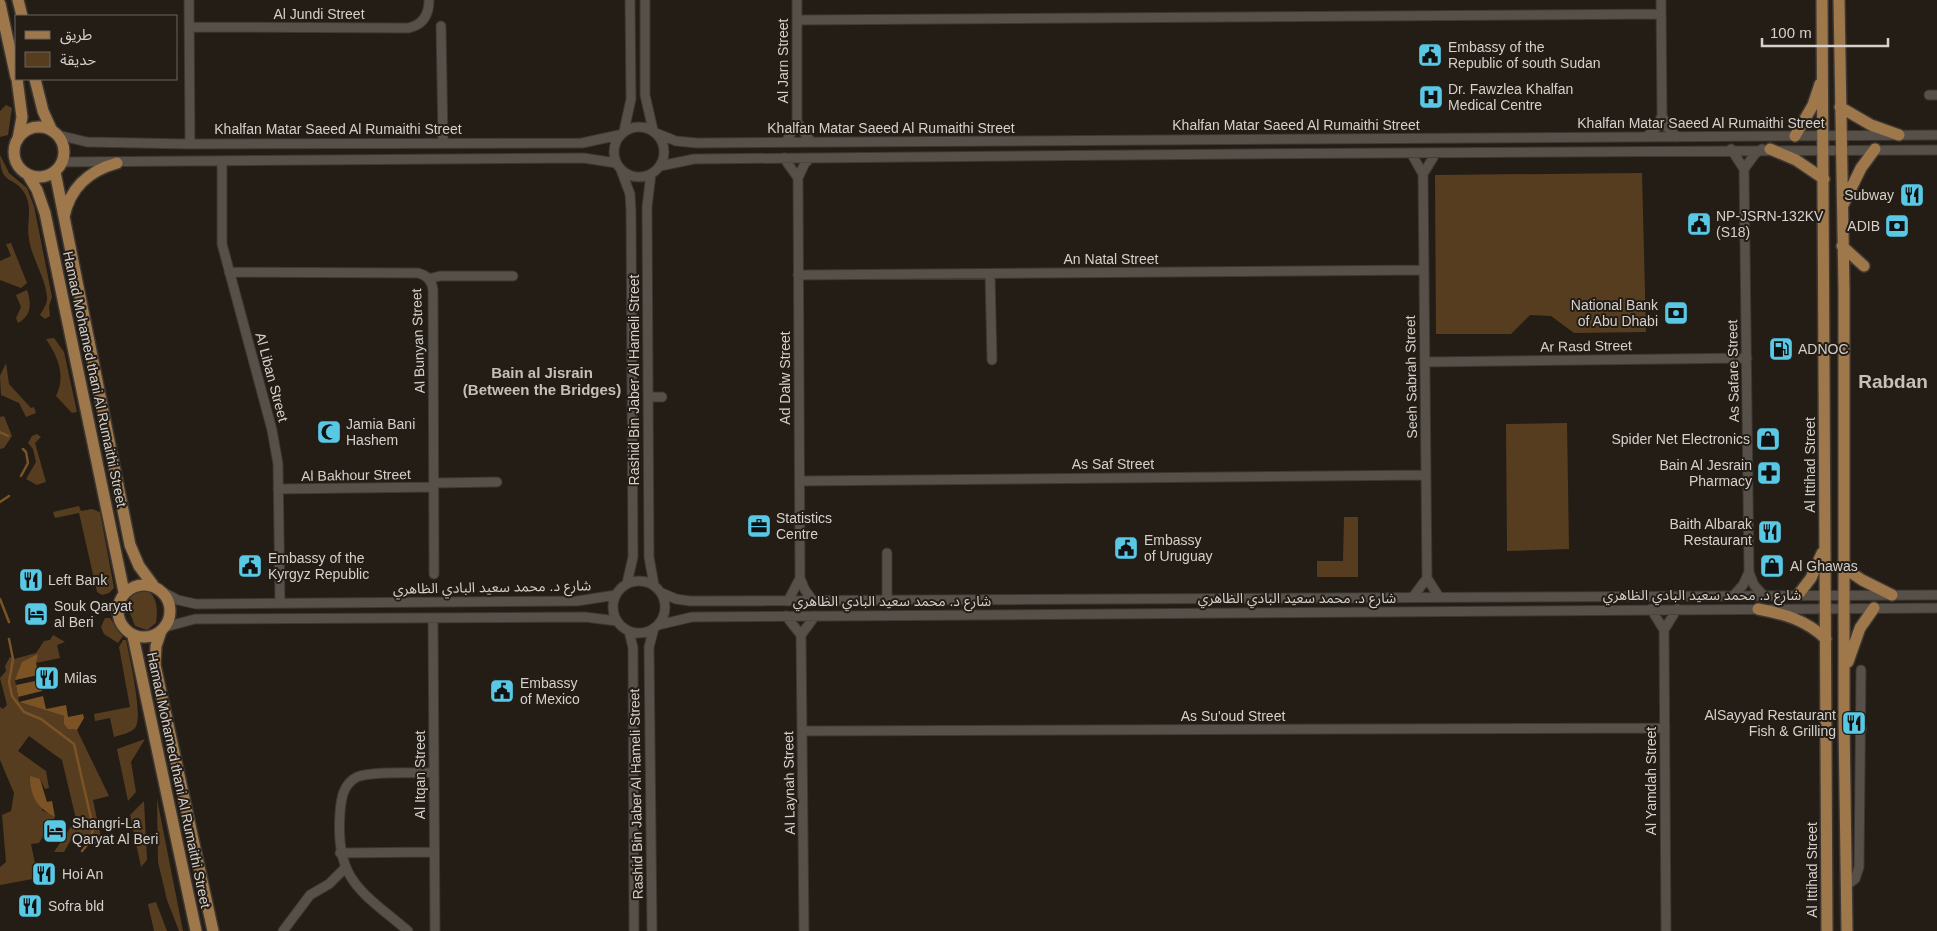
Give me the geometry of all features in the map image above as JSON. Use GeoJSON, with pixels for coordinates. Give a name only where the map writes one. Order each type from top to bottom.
{"type":"FeatureCollection","features":[{"type":"Feature","properties":{"kind":"main road"},"geometry":{"type":"LineString","coordinates":[[18,0],[22,15]]}},
{"type":"Feature","properties":{"kind":"main road","name":"Al Ittihad Street"},"geometry":{"type":"LineString","coordinates":[[1822,0],[1827,931]]}},
{"type":"Feature","properties":{"kind":"main road"},"geometry":{"type":"LineString","coordinates":[[1839,0],[1847,931]]}},
{"type":"Feature","properties":{"kind":"main road"},"geometry":{"type":"LineString","coordinates":[[0,4],[15,73]]}},
{"type":"Feature","properties":{"kind":"main road"},"geometry":{"type":"LineString","coordinates":[[1795,136],[1812,105],[1823,75]]}},
{"type":"Feature","properties":{"kind":"main road"},"geometry":{"type":"LineString","coordinates":[[16,80],[22,117],[15,145],[15,159],[28,175],[42,177],[54,172],[62,162],[64,148],[43,111],[35,80]]}},
{"type":"Feature","properties":{"kind":"main road"},"geometry":{"type":"LineString","coordinates":[[1840,108],[1871,126],[1899,135]]}},
{"type":"Feature","properties":{"kind":"main road"},"geometry":{"type":"LineString","coordinates":[[18,139],[30,129],[37,128],[55,133]]}},
{"type":"Feature","properties":{"kind":"main road"},"geometry":{"type":"LineString","coordinates":[[1766,149],[1796,160],[1824,179]]}},
{"type":"Feature","properties":{"kind":"main road"},"geometry":{"type":"LineString","coordinates":[[1842,209],[1861,168],[1875,149]]}},
{"type":"Feature","properties":{"kind":"main road"},"geometry":{"type":"LineString","coordinates":[[63,221],[66,204],[74,189],[86,177],[101,168],[117,163]]}},
{"type":"Feature","properties":{"kind":"main road","name":"Hamad Mohamed thani Al Rumaithi Street"},"geometry":{"type":"LineString","coordinates":[[54,172],[130,545],[139,566],[157,588]]}},
{"type":"Feature","properties":{"kind":"main road","name":"Hamad Mohamed thani Al Rumaithi Street"},"geometry":{"type":"LineString","coordinates":[[28,175],[38,190],[45,212],[124,592]]}},
{"type":"Feature","properties":{"kind":"main road"},"geometry":{"type":"LineString","coordinates":[[1842,246],[1864,266]]}},
{"type":"Feature","properties":{"kind":"main road"},"geometry":{"type":"LineString","coordinates":[[1798,595],[1811,578],[1824,547]]}},
{"type":"Feature","properties":{"kind":"main road"},"geometry":{"type":"LineString","coordinates":[[1844,568],[1867,583],[1892,595]]}},
{"type":"Feature","properties":{"kind":"main road"},"geometry":{"type":"LineString","coordinates":[[138,584],[157,588],[168,609],[163,629],[147,638],[132,636],[123,624],[120,615],[120,598],[124,592],[138,584]]}},
{"type":"Feature","properties":{"kind":"main road"},"geometry":{"type":"LineString","coordinates":[[1844,676],[1856,635],[1874,608]]}},
{"type":"Feature","properties":{"kind":"main road"},"geometry":{"type":"LineString","coordinates":[[1758,609],[1793,616],[1808,624],[1826,639]]}},
{"type":"Feature","properties":{"kind":"main road","name":"Hamad Mohamed thani Al Rumaithi Street"},"geometry":{"type":"LineString","coordinates":[[163,629],[156,646],[155,665],[212,931]]}},
{"type":"Feature","properties":{"kind":"main road","name":"Hamad Mohamed thani Al Rumaithi Street"},"geometry":{"type":"LineString","coordinates":[[132,636],[196,931]]}},
{"type":"Feature","properties":{"kind":"main road"},"geometry":{"type":"LineString","coordinates":[[1844,721],[1860,729]]}},
{"type":"Feature","properties":{"kind":"street"},"geometry":{"type":"LineString","coordinates":[[189,0],[190,144]]}},
{"type":"Feature","properties":{"kind":"street","name":"Al Jundi Street"},"geometry":{"type":"LineString","coordinates":[[190,27],[408,28],[417,25],[425,19],[429,10],[429,0]]}},
{"type":"Feature","properties":{"kind":"street"},"geometry":{"type":"LineString","coordinates":[[618,166],[613,148],[622,133],[631,99],[630,0]]}},
{"type":"Feature","properties":{"kind":"street"},"geometry":{"type":"LineString","coordinates":[[62,162],[584,158],[618,166],[635,177],[651,174],[660,166],[664,152],[661,139],[655,132],[645,95],[645,0]]}},
{"type":"Feature","properties":{"kind":"street","name":"Al Jarn Street"},"geometry":{"type":"LineString","coordinates":[[786,142],[797,122],[797,0]]}},
{"type":"Feature","properties":{"kind":"street"},"geometry":{"type":"LineString","coordinates":[[1661,0],[1662,116],[1667,127],[1677,136]]}},
{"type":"Feature","properties":{"kind":"street"},"geometry":{"type":"LineString","coordinates":[[797,20],[1661,14]]}},
{"type":"Feature","properties":{"kind":"street"},"geometry":{"type":"LineString","coordinates":[[441,26],[443,142]]}},
{"type":"Feature","properties":{"kind":"street"},"geometry":{"type":"LineString","coordinates":[[1646,137],[1657,127],[1662,116]]}},
{"type":"Feature","properties":{"kind":"street","name":"Al Jarn Street"},"geometry":{"type":"LineString","coordinates":[[797,122],[811,142]]}},
{"type":"Feature","properties":{"kind":"street"},"geometry":{"type":"LineString","coordinates":[[622,133],[638,126],[655,132]]}},
{"type":"Feature","properties":{"kind":"street","name":"Khalfan Matar Saeed Al Rumaithi Street"},"geometry":{"type":"LineString","coordinates":[[655,132],[686,142],[1937,135]]}},
{"type":"Feature","properties":{"kind":"street","name":"Khalfan Matar Saeed Al Rumaithi Street"},"geometry":{"type":"LineString","coordinates":[[55,133],[87,142],[190,144],[582,143],[622,133]]}},
{"type":"Feature","properties":{"kind":"street"},"geometry":{"type":"LineString","coordinates":[[1608,137],[1604,143],[1608,152]]}},
{"type":"Feature","properties":{"kind":"street"},"geometry":{"type":"LineString","coordinates":[[886,142],[886,157]]}},
{"type":"Feature","properties":{"kind":"street","name":"Khalfan Matar Saeed Al Rumaithi Street"},"geometry":{"type":"LineString","coordinates":[[660,166],[694,159],[1608,152],[1824,148],[1933,150]]}},
{"type":"Feature","properties":{"kind":"street"},"geometry":{"type":"LineString","coordinates":[[1731,149],[1744,170],[1755,154],[1766,149]]}},
{"type":"Feature","properties":{"kind":"street"},"geometry":{"type":"LineString","coordinates":[[1933,150],[1937,158]]}},
{"type":"Feature","properties":{"kind":"street","name":"Seeh Sabrah Street"},"geometry":{"type":"LineString","coordinates":[[1411,153],[1423,174],[1427,578]]}},
{"type":"Feature","properties":{"kind":"street"},"geometry":{"type":"LineString","coordinates":[[1423,174],[1436,153]]}},
{"type":"Feature","properties":{"kind":"street"},"geometry":{"type":"LineString","coordinates":[[784,158],[798,178],[805,163],[811,158]]}},
{"type":"Feature","properties":{"kind":"street","name":"Al Liban Street"},"geometry":{"type":"LineString","coordinates":[[222,161],[220,231],[228,272],[277,454],[280,603]]}},
{"type":"Feature","properties":{"kind":"street","name":"Rashid Bin Jaber Al Hameli Street"},"geometry":{"type":"LineString","coordinates":[[618,166],[630,194],[632,211],[633,557],[627,583]]}},
{"type":"Feature","properties":{"kind":"street","name":"As Safare Street"},"geometry":{"type":"LineString","coordinates":[[1744,170],[1749,572],[1754,585],[1763,595]]}},
{"type":"Feature","properties":{"kind":"street","name":"Rashid Bin Jaber Al Hameli Street"},"geometry":{"type":"LineString","coordinates":[[651,174],[646,207],[649,557],[654,585]]}},
{"type":"Feature","properties":{"kind":"street","name":"Ad Dalw Street"},"geometry":{"type":"LineString","coordinates":[[788,601],[800,578],[798,178]]}},
{"type":"Feature","properties":{"kind":"street","name":"An Natal Street"},"geometry":{"type":"LineString","coordinates":[[798,275],[1424,270]]}},
{"type":"Feature","properties":{"kind":"street","name":"Al Bunyan Street"},"geometry":{"type":"LineString","coordinates":[[228,272],[418,273],[428,279],[433,290],[434,574]]}},
{"type":"Feature","properties":{"kind":"street"},"geometry":{"type":"LineString","coordinates":[[990,274],[992,360]]}},
{"type":"Feature","properties":{"kind":"street"},"geometry":{"type":"LineString","coordinates":[[428,279],[440,276],[514,276]]}},
{"type":"Feature","properties":{"kind":"street","name":"Ar Rasd Street"},"geometry":{"type":"LineString","coordinates":[[1425,362],[1747,358]]}},
{"type":"Feature","properties":{"kind":"street"},"geometry":{"type":"LineString","coordinates":[[648,397],[662,397]]}},
{"type":"Feature","properties":{"kind":"street","name":"As Saf Street"},"geometry":{"type":"LineString","coordinates":[[800,481],[1426,475]]}},
{"type":"Feature","properties":{"kind":"street","name":"Al Bakhour Street"},"geometry":{"type":"LineString","coordinates":[[278,490],[498,482]]}},
{"type":"Feature","properties":{"kind":"street"},"geometry":{"type":"LineString","coordinates":[[887,553],[887,600]]}},
{"type":"Feature","properties":{"kind":"street"},"geometry":{"type":"LineString","coordinates":[[1734,596],[1743,585],[1749,572]]}},
{"type":"Feature","properties":{"kind":"street"},"geometry":{"type":"LineString","coordinates":[[800,578],[805,590],[813,600]]}},
{"type":"Feature","properties":{"kind":"street"},"geometry":{"type":"LineString","coordinates":[[1413,597],[1427,578],[1439,597]]}},
{"type":"Feature","properties":{"kind":"street"},"geometry":{"type":"LineString","coordinates":[[641,580],[654,585],[662,593],[665,601],[665,611],[656,626],[637,633],[629,631],[618,621],[613,609],[616,595],[627,583],[641,580]]}},
{"type":"Feature","properties":{"kind":"street","name":"شارع د. محمد سعيد البادي الظاهري"},"geometry":{"type":"LineString","coordinates":[[157,588],[178,600],[196,604],[577,601],[616,595]]}},
{"type":"Feature","properties":{"kind":"street","name":"شارع د. محمد سعيد البادي الظاهري"},"geometry":{"type":"LineString","coordinates":[[662,593],[676,599],[690,601],[1798,595],[1826,596],[1874,608],[1937,608]]}},
{"type":"Feature","properties":{"kind":"street","name":"شارع د. محمد سعيد البادي الظاهري"},"geometry":{"type":"LineString","coordinates":[[656,626],[692,617],[1826,608],[1844,602],[1892,595],[1937,595]]}},
{"type":"Feature","properties":{"kind":"street"},"geometry":{"type":"LineString","coordinates":[[1617,609],[1614,603],[1618,596]]}},
{"type":"Feature","properties":{"kind":"street"},"geometry":{"type":"LineString","coordinates":[[911,600],[911,615]]}},
{"type":"Feature","properties":{"kind":"street"},"geometry":{"type":"LineString","coordinates":[[1651,609],[1664,630],[1677,609]]}},
{"type":"Feature","properties":{"kind":"street"},"geometry":{"type":"LineString","coordinates":[[786,616],[801,635],[815,616]]}},
{"type":"Feature","properties":{"kind":"street"},"geometry":{"type":"LineString","coordinates":[[163,629],[196,619],[585,617],[618,621]]}},
{"type":"Feature","properties":{"kind":"street","name":"Al Itqan Street"},"geometry":{"type":"LineString","coordinates":[[432,619],[435,931]]}},
{"type":"Feature","properties":{"kind":"street","name":"Rashid Bin Jaber Al Hameli Street"},"geometry":{"type":"LineString","coordinates":[[652,931],[649,647],[656,626]]}},
{"type":"Feature","properties":{"kind":"street","name":"Al Yamdah Street"},"geometry":{"type":"LineString","coordinates":[[1664,630],[1666,931]]}},
{"type":"Feature","properties":{"kind":"street","name":"Rashid Bin Jaber Al Hameli Street"},"geometry":{"type":"LineString","coordinates":[[629,631],[633,648],[634,931]]}},
{"type":"Feature","properties":{"kind":"street","name":"Al Laynah Street"},"geometry":{"type":"LineString","coordinates":[[801,635],[804,931]]}},
{"type":"Feature","properties":{"kind":"street"},"geometry":{"type":"LineString","coordinates":[[1846,886],[1855,878],[1859,867],[1861,670]]}},
{"type":"Feature","properties":{"kind":"street","name":"As Su'oud Street"},"geometry":{"type":"LineString","coordinates":[[802,731],[1665,728]]}},
{"type":"Feature","properties":{"kind":"street"},"geometry":{"type":"LineString","coordinates":[[408,931],[357,888],[344,869],[340,854],[341,801],[344,789],[352,780],[363,775],[434,773]]}},
{"type":"Feature","properties":{"kind":"street"},"geometry":{"type":"LineString","coordinates":[[340,854],[434,852]]}},
{"type":"Feature","properties":{"kind":"street"},"geometry":{"type":"LineString","coordinates":[[283,931],[310,895],[329,884],[344,869]]}},
{"type":"Feature","properties":{"kind":"green space"},"geometry":{"type":"Polygon","coordinates":[[[6,105],[12,108],[8,135],[0,137],[0,111],[6,105]]]}},
{"type":"Feature","properties":{"kind":"green space"},"geometry":{"type":"Polygon","coordinates":[[[0,155],[9,173],[27,188],[34,206],[52,297],[49,306],[50,316],[45,319],[40,315],[46,304],[46,289],[29,239],[29,205],[21,188],[2,172],[0,155]]]}},
{"type":"Feature","properties":{"kind":"green space"},"geometry":{"type":"Polygon","coordinates":[[[1642,173],[1646,332],[1574,333],[1551,316],[1530,315],[1511,334],[1436,334],[1435,175],[1642,173]]]}},
{"type":"Feature","properties":{"kind":"green space"},"geometry":{"type":"Polygon","coordinates":[[[11,243],[27,283],[21,288],[0,280],[0,261],[11,256],[6,244],[11,243]]]}},
{"type":"Feature","properties":{"kind":"green space"},"geometry":{"type":"Polygon","coordinates":[[[27,290],[30,300],[28,313],[18,323],[16,318],[21,307],[16,295],[27,290]]]}},
{"type":"Feature","properties":{"kind":"green space"},"geometry":{"type":"Polygon","coordinates":[[[54,338],[64,352],[77,412],[72,413],[56,396],[60,381],[59,367],[46,339],[54,338]]]}},
{"type":"Feature","properties":{"kind":"green space"},"geometry":{"type":"Polygon","coordinates":[[[6,363],[9,384],[31,408],[34,407],[36,413],[26,417],[19,403],[1,395],[0,376],[6,363]]]}},
{"type":"Feature","properties":{"kind":"green space"},"geometry":{"type":"Polygon","coordinates":[[[4,416],[12,436],[4,448],[0,449],[0,417],[4,416]]]}},
{"type":"Feature","properties":{"kind":"green space"},"geometry":{"type":"Polygon","coordinates":[[[1567,423],[1569,549],[1507,551],[1506,424],[1567,423]]]}},
{"type":"Feature","properties":{"kind":"green space"},"geometry":{"type":"Polygon","coordinates":[[[37,434],[41,437],[35,443],[46,482],[37,485],[26,479],[36,462],[33,449],[28,443],[32,436],[37,434]]]}},
{"type":"Feature","properties":{"kind":"green space"},"geometry":{"type":"Polygon","coordinates":[[[79,506],[81,511],[92,509],[100,512],[114,588],[109,593],[102,595],[97,592],[79,513],[55,518],[53,512],[79,506]]]}},
{"type":"Feature","properties":{"kind":"green space"},"geometry":{"type":"Polygon","coordinates":[[[1344,517],[1358,517],[1358,577],[1317,577],[1317,561],[1343,561],[1344,517]]]}},
{"type":"Feature","properties":{"kind":"green space"},"geometry":{"type":"Polygon","coordinates":[[[141,589],[154,597],[157,607],[156,623],[147,630],[135,626],[128,608],[131,594],[141,589]]]}},
{"type":"Feature","properties":{"kind":"green space"},"geometry":{"type":"Polygon","coordinates":[[[105,618],[110,618],[123,636],[118,643],[104,634],[101,627],[105,618]]]}},
{"type":"Feature","properties":{"kind":"green space"},"geometry":{"type":"Polygon","coordinates":[[[53,635],[65,642],[57,645],[60,658],[36,663],[38,675],[15,680],[19,702],[64,716],[72,730],[77,730],[109,796],[93,800],[102,842],[95,844],[82,835],[72,838],[64,852],[54,852],[76,819],[62,760],[29,736],[18,751],[46,771],[49,788],[45,789],[40,779],[42,810],[55,817],[39,843],[31,844],[38,878],[0,885],[0,867],[6,862],[2,815],[11,811],[14,793],[0,760],[0,707],[3,709],[7,705],[0,678],[6,671],[5,666],[10,657],[14,659],[36,653],[44,641],[50,640],[53,635]]]}},
{"type":"Feature","properties":{"kind":"green space"},"geometry":{"type":"Polygon","coordinates":[[[123,640],[126,640],[138,712],[135,728],[128,733],[114,737],[110,718],[95,721],[94,714],[130,707],[119,647],[123,640]]]}},
{"type":"Feature","properties":{"kind":"green space"},"geometry":{"type":"Polygon","coordinates":[[[145,739],[131,762],[136,792],[128,801],[117,749],[145,739]]]}},
{"type":"Feature","properties":{"kind":"green space"},"geometry":{"type":"Polygon","coordinates":[[[157,799],[183,931],[179,931],[167,900],[158,862],[157,799]]]}},
{"type":"Feature","properties":{"kind":"green space"},"geometry":{"type":"Polygon","coordinates":[[[144,801],[147,860],[141,867],[130,815],[144,801]]]}},
{"type":"Feature","properties":{"kind":"green space"},"geometry":{"type":"Polygon","coordinates":[[[156,902],[167,931],[154,931],[148,904],[156,902]]]}},
{"type":"Feature","properties":{"kind":"shaded area"},"geometry":{"type":"Polygon","coordinates":[[[38,654],[36,663],[38,675],[15,680],[22,662],[38,654]]]}},
{"type":"Feature","properties":{"kind":"shaded area"},"geometry":{"type":"Polygon","coordinates":[[[40,680],[42,691],[18,697],[16,685],[40,680]]]}},
{"type":"Feature","properties":{"kind":"shaded area"},"geometry":{"type":"Polygon","coordinates":[[[43,696],[46,709],[66,705],[68,717],[83,714],[84,718],[77,730],[68,729],[64,724],[64,716],[19,702],[43,696]]]}},
{"type":"Feature","properties":{"kind":"shaded area"},"geometry":{"type":"Polygon","coordinates":[[[30,776],[40,779],[47,802],[52,801],[55,817],[44,810],[36,801],[31,790],[30,776]]]}},
{"type":"Feature","properties":{"kind":"waterway"},"geometry":{"type":"LineString","coordinates":[[0,432],[8,436]]}},
{"type":"Feature","properties":{"kind":"waterway"},"geometry":{"type":"LineString","coordinates":[[21,476],[28,463],[26,452],[23,449]]}},
{"type":"Feature","properties":{"kind":"waterway"},"geometry":{"type":"LineString","coordinates":[[0,502],[9,496]]}},
{"type":"Feature","properties":{"kind":"waterway"},"geometry":{"type":"LineString","coordinates":[[0,599],[9,622]]}},
{"type":"Feature","properties":{"kind":"waterway"},"geometry":{"type":"LineString","coordinates":[[9,639],[13,659],[9,682],[12,696],[24,712],[41,719],[74,744],[93,827],[91,840],[82,851]]}},
{"type":"Feature","properties":{"kind":"place","name":"Embassy of the Republic of south Sudan"},"geometry":{"type":"Point","coordinates":[1430,55]}},
{"type":"Feature","properties":{"kind":"place","name":"Dr. Fawzlea Khalfan Medical Centre"},"geometry":{"type":"Point","coordinates":[1431,97]}},
{"type":"Feature","properties":{"kind":"place","name":"Subway"},"geometry":{"type":"Point","coordinates":[1912,195]}},
{"type":"Feature","properties":{"kind":"place","name":"NP-JSRN-132KV (S18)"},"geometry":{"type":"Point","coordinates":[1699,224]}},
{"type":"Feature","properties":{"kind":"place","name":"ADIB"},"geometry":{"type":"Point","coordinates":[1897,226]}},
{"type":"Feature","properties":{"kind":"place","name":"National Bank of Abu Dhabi"},"geometry":{"type":"Point","coordinates":[1676,313]}},
{"type":"Feature","properties":{"kind":"place","name":"ADNOC"},"geometry":{"type":"Point","coordinates":[1781,349]}},
{"type":"Feature","properties":{"kind":"place","name":"Jamia Bani Hashem"},"geometry":{"type":"Point","coordinates":[329,432]}},
{"type":"Feature","properties":{"kind":"place","name":"Spider Net Electronics"},"geometry":{"type":"Point","coordinates":[1768,439]}},
{"type":"Feature","properties":{"kind":"place","name":"Bain Al Jesrain Pharmacy"},"geometry":{"type":"Point","coordinates":[1769,473]}},
{"type":"Feature","properties":{"kind":"place","name":"Statistics Centre"},"geometry":{"type":"Point","coordinates":[759,526]}},
{"type":"Feature","properties":{"kind":"place","name":"Baith Albarak Restaurant"},"geometry":{"type":"Point","coordinates":[1770,532]}},
{"type":"Feature","properties":{"kind":"place","name":"Embassy of Uruguay"},"geometry":{"type":"Point","coordinates":[1126,548]}},
{"type":"Feature","properties":{"kind":"place","name":"Embassy of the Kyrgyz Republic"},"geometry":{"type":"Point","coordinates":[250,566]}},
{"type":"Feature","properties":{"kind":"place","name":"Al Ghawas"},"geometry":{"type":"Point","coordinates":[1772,566]}},
{"type":"Feature","properties":{"kind":"place","name":"Left Bank"},"geometry":{"type":"Point","coordinates":[31,580]}},
{"type":"Feature","properties":{"kind":"place","name":"Souk Qaryat al Beri"},"geometry":{"type":"Point","coordinates":[36,614]}},
{"type":"Feature","properties":{"kind":"place","name":"Milas"},"geometry":{"type":"Point","coordinates":[47,678]}},
{"type":"Feature","properties":{"kind":"place","name":"Embassy of Mexico"},"geometry":{"type":"Point","coordinates":[502,691]}},
{"type":"Feature","properties":{"kind":"place","name":"AlSayyad Restaurant Fish & Grilling"},"geometry":{"type":"Point","coordinates":[1854,723]}},
{"type":"Feature","properties":{"kind":"place","name":"Shangri-La Qaryat Al Beri"},"geometry":{"type":"Point","coordinates":[55,831]}},
{"type":"Feature","properties":{"kind":"place","name":"Hoi An"},"geometry":{"type":"Point","coordinates":[44,874]}},
{"type":"Feature","properties":{"kind":"place","name":"Sofra bld"},"geometry":{"type":"Point","coordinates":[30,906]}},
{"type":"Feature","properties":{"kind":"district","name":"Bain al Jisrain (Between the Bridges)"},"geometry":{"type":"Point","coordinates":[542,380]}},
{"type":"Feature","properties":{"kind":"district","name":"Rabdan"},"geometry":{"type":"Point","coordinates":[1893,381]}}]}
